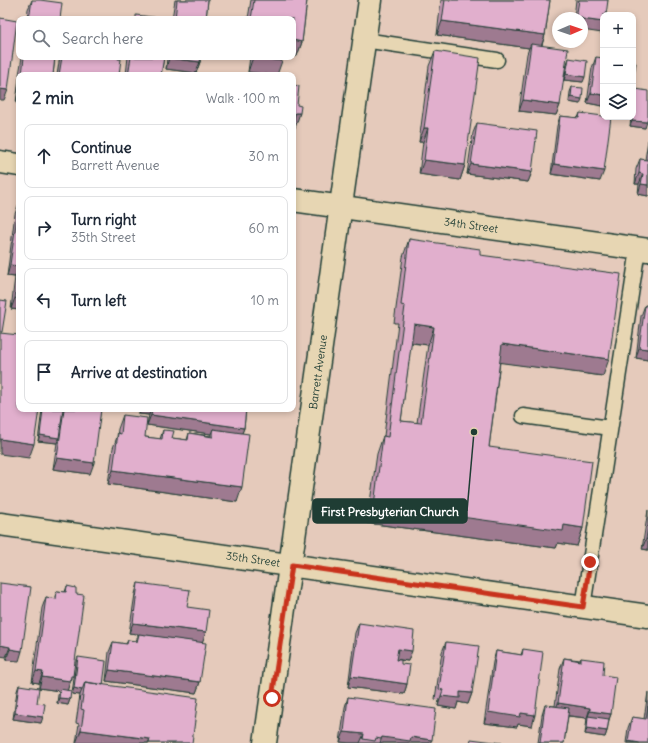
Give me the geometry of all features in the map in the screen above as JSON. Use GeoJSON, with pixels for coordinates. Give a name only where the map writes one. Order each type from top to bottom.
{"type":"FeatureCollection","features":[{"type":"Feature","properties":{"kind":"street","name":"Barrett Avenue"},"geometry":{"type":"LineString","coordinates":[[265,743],[292,565],[340,206],[370,0]]}},
{"type":"Feature","properties":{"kind":"street"},"geometry":{"type":"LineString","coordinates":[[0,162],[16,165]]}},
{"type":"Feature","properties":{"kind":"street","name":"34th Street"},"geometry":{"type":"LineString","coordinates":[[296,200],[643,249]]}},
{"type":"Feature","properties":{"kind":"street","name":"35th Street"},"geometry":{"type":"LineString","coordinates":[[0,524],[648,616]]}},
{"type":"Feature","properties":{"kind":"lane"},"geometry":{"type":"LineString","coordinates":[[364,40],[497,60]]}},
{"type":"Feature","properties":{"kind":"lane"},"geometry":{"type":"LineString","coordinates":[[583,607],[610,428],[643,249]]}},
{"type":"Feature","properties":{"kind":"lane"},"geometry":{"type":"LineString","coordinates":[[523,416],[610,428]]}},
{"type":"Feature","properties":{"kind":"building"},"geometry":{"type":"Polygon","coordinates":[[[32,0],[62,3],[60,16],[29,16],[32,0]]]}},
{"type":"Feature","properties":{"kind":"building"},"geometry":{"type":"Polygon","coordinates":[[[177,0],[208,0],[206,16],[175,16],[177,0]]]}},
{"type":"Feature","properties":{"kind":"building"},"geometry":{"type":"Polygon","coordinates":[[[254,0],[307,0],[302,42],[296,41],[296,16],[251,16],[254,0]]]}},
{"type":"Feature","properties":{"kind":"building"},"geometry":{"type":"Polygon","coordinates":[[[445,0],[550,0],[545,35],[442,21],[445,0]]]}},
{"type":"Feature","properties":{"kind":"building"},"geometry":{"type":"Polygon","coordinates":[[[579,0],[608,0],[606,12],[600,12],[600,22],[588,20],[588,12],[577,12],[579,0]]]}},
{"type":"Feature","properties":{"kind":"building"},"geometry":{"type":"Polygon","coordinates":[[[0,18],[16,21],[16,29],[8,90],[0,89],[0,18]]]}},
{"type":"Feature","properties":{"kind":"building"},"geometry":{"type":"Polygon","coordinates":[[[531,44],[568,49],[560,105],[523,100],[531,44]]]}},
{"type":"Feature","properties":{"kind":"building"},"geometry":{"type":"Polygon","coordinates":[[[435,51],[480,58],[465,165],[424,160],[428,128],[424,128],[435,51]]]}},
{"type":"Feature","properties":{"kind":"building"},"geometry":{"type":"Polygon","coordinates":[[[596,57],[600,58],[600,94],[591,93],[596,57]]]}},
{"type":"Feature","properties":{"kind":"building"},"geometry":{"type":"Polygon","coordinates":[[[569,58],[587,61],[585,77],[566,74],[569,58]]]}},
{"type":"Feature","properties":{"kind":"building"},"geometry":{"type":"Polygon","coordinates":[[[24,60],[55,60],[53,72],[22,72],[24,60]]]}},
{"type":"Feature","properties":{"kind":"building"},"geometry":{"type":"Polygon","coordinates":[[[62,60],[121,60],[119,72],[60,72],[62,60]]]}},
{"type":"Feature","properties":{"kind":"building"},"geometry":{"type":"Polygon","coordinates":[[[130,60],[164,60],[162,72],[128,72],[130,60]]]}},
{"type":"Feature","properties":{"kind":"building"},"geometry":{"type":"Polygon","coordinates":[[[184,60],[200,60],[200,62],[184,60]]]}},
{"type":"Feature","properties":{"kind":"building"},"geometry":{"type":"Polygon","coordinates":[[[296,86],[299,86],[297,105],[301,106],[300,113],[296,113],[296,86]]]}},
{"type":"Feature","properties":{"kind":"building"},"geometry":{"type":"Polygon","coordinates":[[[572,87],[583,88],[582,99],[571,97],[572,87]]]}},
{"type":"Feature","properties":{"kind":"building"},"geometry":{"type":"Polygon","coordinates":[[[636,89],[648,91],[647,122],[632,121],[636,120],[636,89]]]}},
{"type":"Feature","properties":{"kind":"building"},"geometry":{"type":"Polygon","coordinates":[[[580,113],[600,116],[600,120],[611,120],[604,171],[554,164],[560,116],[579,118],[580,113]]]}},
{"type":"Feature","properties":{"kind":"building"},"geometry":{"type":"Polygon","coordinates":[[[477,123],[537,131],[532,172],[471,164],[477,123]]]}},
{"type":"Feature","properties":{"kind":"building"},"geometry":{"type":"Polygon","coordinates":[[[648,155],[648,185],[641,184],[643,174],[639,173],[640,159],[647,160],[648,155]]]}},
{"type":"Feature","properties":{"kind":"building"},"geometry":{"type":"Polygon","coordinates":[[[16,224],[16,266],[10,265],[16,224]]]}},
{"type":"Feature","properties":{"kind":"building"},"geometry":{"type":"Polygon","coordinates":[[[409,239],[480,249],[480,255],[621,274],[609,359],[502,344],[489,447],[592,461],[583,528],[564,525],[563,531],[374,505],[383,436],[388,437],[405,306],[401,305],[409,239]],[[414,324],[401,421],[421,423],[434,327],[414,324]]]}},
{"type":"Feature","properties":{"kind":"building"},"geometry":{"type":"Polygon","coordinates":[[[0,300],[7,301],[2,332],[0,332],[0,300]]]}},
{"type":"Feature","properties":{"kind":"building"},"geometry":{"type":"Polygon","coordinates":[[[645,305],[648,306],[648,349],[639,348],[645,305]]]}},
{"type":"Feature","properties":{"kind":"building"},"geometry":{"type":"Polygon","coordinates":[[[0,333],[16,335],[16,412],[39,412],[34,444],[0,439],[0,333]]]}},
{"type":"Feature","properties":{"kind":"building"},"geometry":{"type":"Polygon","coordinates":[[[43,412],[63,412],[59,438],[40,435],[43,412]]]}},
{"type":"Feature","properties":{"kind":"building"},"geometry":{"type":"Polygon","coordinates":[[[64,412],[101,412],[94,463],[57,458],[64,412]]]}},
{"type":"Feature","properties":{"kind":"building"},"geometry":{"type":"Polygon","coordinates":[[[152,412],[246,412],[244,428],[151,415],[152,412]]]}},
{"type":"Feature","properties":{"kind":"building"},"geometry":{"type":"Polygon","coordinates":[[[123,415],[147,418],[145,437],[162,439],[163,430],[174,431],[172,438],[188,440],[189,433],[213,437],[213,429],[249,434],[242,487],[113,470],[118,433],[121,434],[123,415]]]}},
{"type":"Feature","properties":{"kind":"building"},"geometry":{"type":"Polygon","coordinates":[[[648,526],[648,539],[646,539],[648,526]]]}},
{"type":"Feature","properties":{"kind":"building"},"geometry":{"type":"Polygon","coordinates":[[[0,583],[31,587],[22,651],[10,649],[10,647],[0,645],[0,583]]]}},
{"type":"Feature","properties":{"kind":"building"},"geometry":{"type":"Polygon","coordinates":[[[138,583],[190,590],[187,607],[209,610],[206,632],[133,623],[138,583]]]}},
{"type":"Feature","properties":{"kind":"building"},"geometry":{"type":"Polygon","coordinates":[[[67,586],[76,588],[76,594],[84,595],[73,676],[71,676],[70,681],[42,677],[43,672],[36,671],[46,597],[56,599],[57,591],[66,592],[67,586]]]}},
{"type":"Feature","properties":{"kind":"building"},"geometry":{"type":"Polygon","coordinates":[[[359,623],[414,631],[412,651],[398,649],[396,660],[401,660],[401,664],[410,665],[407,684],[351,676],[359,623]]]}},
{"type":"Feature","properties":{"kind":"building"},"geometry":{"type":"Polygon","coordinates":[[[139,634],[206,643],[200,682],[109,670],[113,642],[127,644],[128,640],[137,642],[139,634]]]}},
{"type":"Feature","properties":{"kind":"building"},"geometry":{"type":"Polygon","coordinates":[[[446,642],[479,646],[472,693],[460,692],[460,698],[441,696],[443,690],[439,689],[446,642]]]}},
{"type":"Feature","properties":{"kind":"building"},"geometry":{"type":"Polygon","coordinates":[[[523,649],[543,652],[535,715],[521,713],[520,717],[488,712],[496,651],[522,655],[523,649]]]}},
{"type":"Feature","properties":{"kind":"building"},"geometry":{"type":"Polygon","coordinates":[[[78,657],[106,661],[103,685],[85,682],[82,690],[74,688],[78,657]]]}},
{"type":"Feature","properties":{"kind":"building"},"geometry":{"type":"Polygon","coordinates":[[[564,658],[581,661],[581,658],[604,661],[603,675],[616,677],[611,714],[590,711],[590,708],[558,703],[564,658]]]}},
{"type":"Feature","properties":{"kind":"building"},"geometry":{"type":"Polygon","coordinates":[[[85,682],[198,698],[192,743],[149,743],[150,739],[81,730],[84,710],[81,709],[85,682]]]}},
{"type":"Feature","properties":{"kind":"building"},"geometry":{"type":"Polygon","coordinates":[[[19,685],[39,688],[37,703],[45,704],[43,717],[15,713],[19,685]]]}},
{"type":"Feature","properties":{"kind":"building"},"geometry":{"type":"Polygon","coordinates":[[[60,689],[71,691],[70,699],[59,698],[60,689]]]}},
{"type":"Feature","properties":{"kind":"building"},"geometry":{"type":"Polygon","coordinates":[[[348,697],[436,709],[432,740],[411,737],[410,741],[382,737],[381,739],[376,738],[375,741],[363,739],[364,734],[344,732],[348,697]]]}},
{"type":"Feature","properties":{"kind":"building"},"geometry":{"type":"Polygon","coordinates":[[[545,705],[569,708],[564,743],[540,743],[545,705]]]}},
{"type":"Feature","properties":{"kind":"building"},"geometry":{"type":"Polygon","coordinates":[[[648,706],[648,743],[628,741],[632,717],[646,719],[648,706]]]}},
{"type":"Feature","properties":{"kind":"building"},"geometry":{"type":"Polygon","coordinates":[[[588,716],[609,719],[607,731],[587,728],[588,716]]]}},
{"type":"Feature","properties":{"kind":"building"},"geometry":{"type":"Polygon","coordinates":[[[471,739],[502,743],[470,743],[471,739]]]}},
{"type":"Feature","properties":{"kind":"place","name":"First Presbyterian Church"},"geometry":{"type":"Point","coordinates":[474,432]}},
{"type":"Feature","properties":{"kind":"route"},"geometry":{"type":"LineString","coordinates":[[272,698],[292,565],[583,607],[590,562]]}}]}
